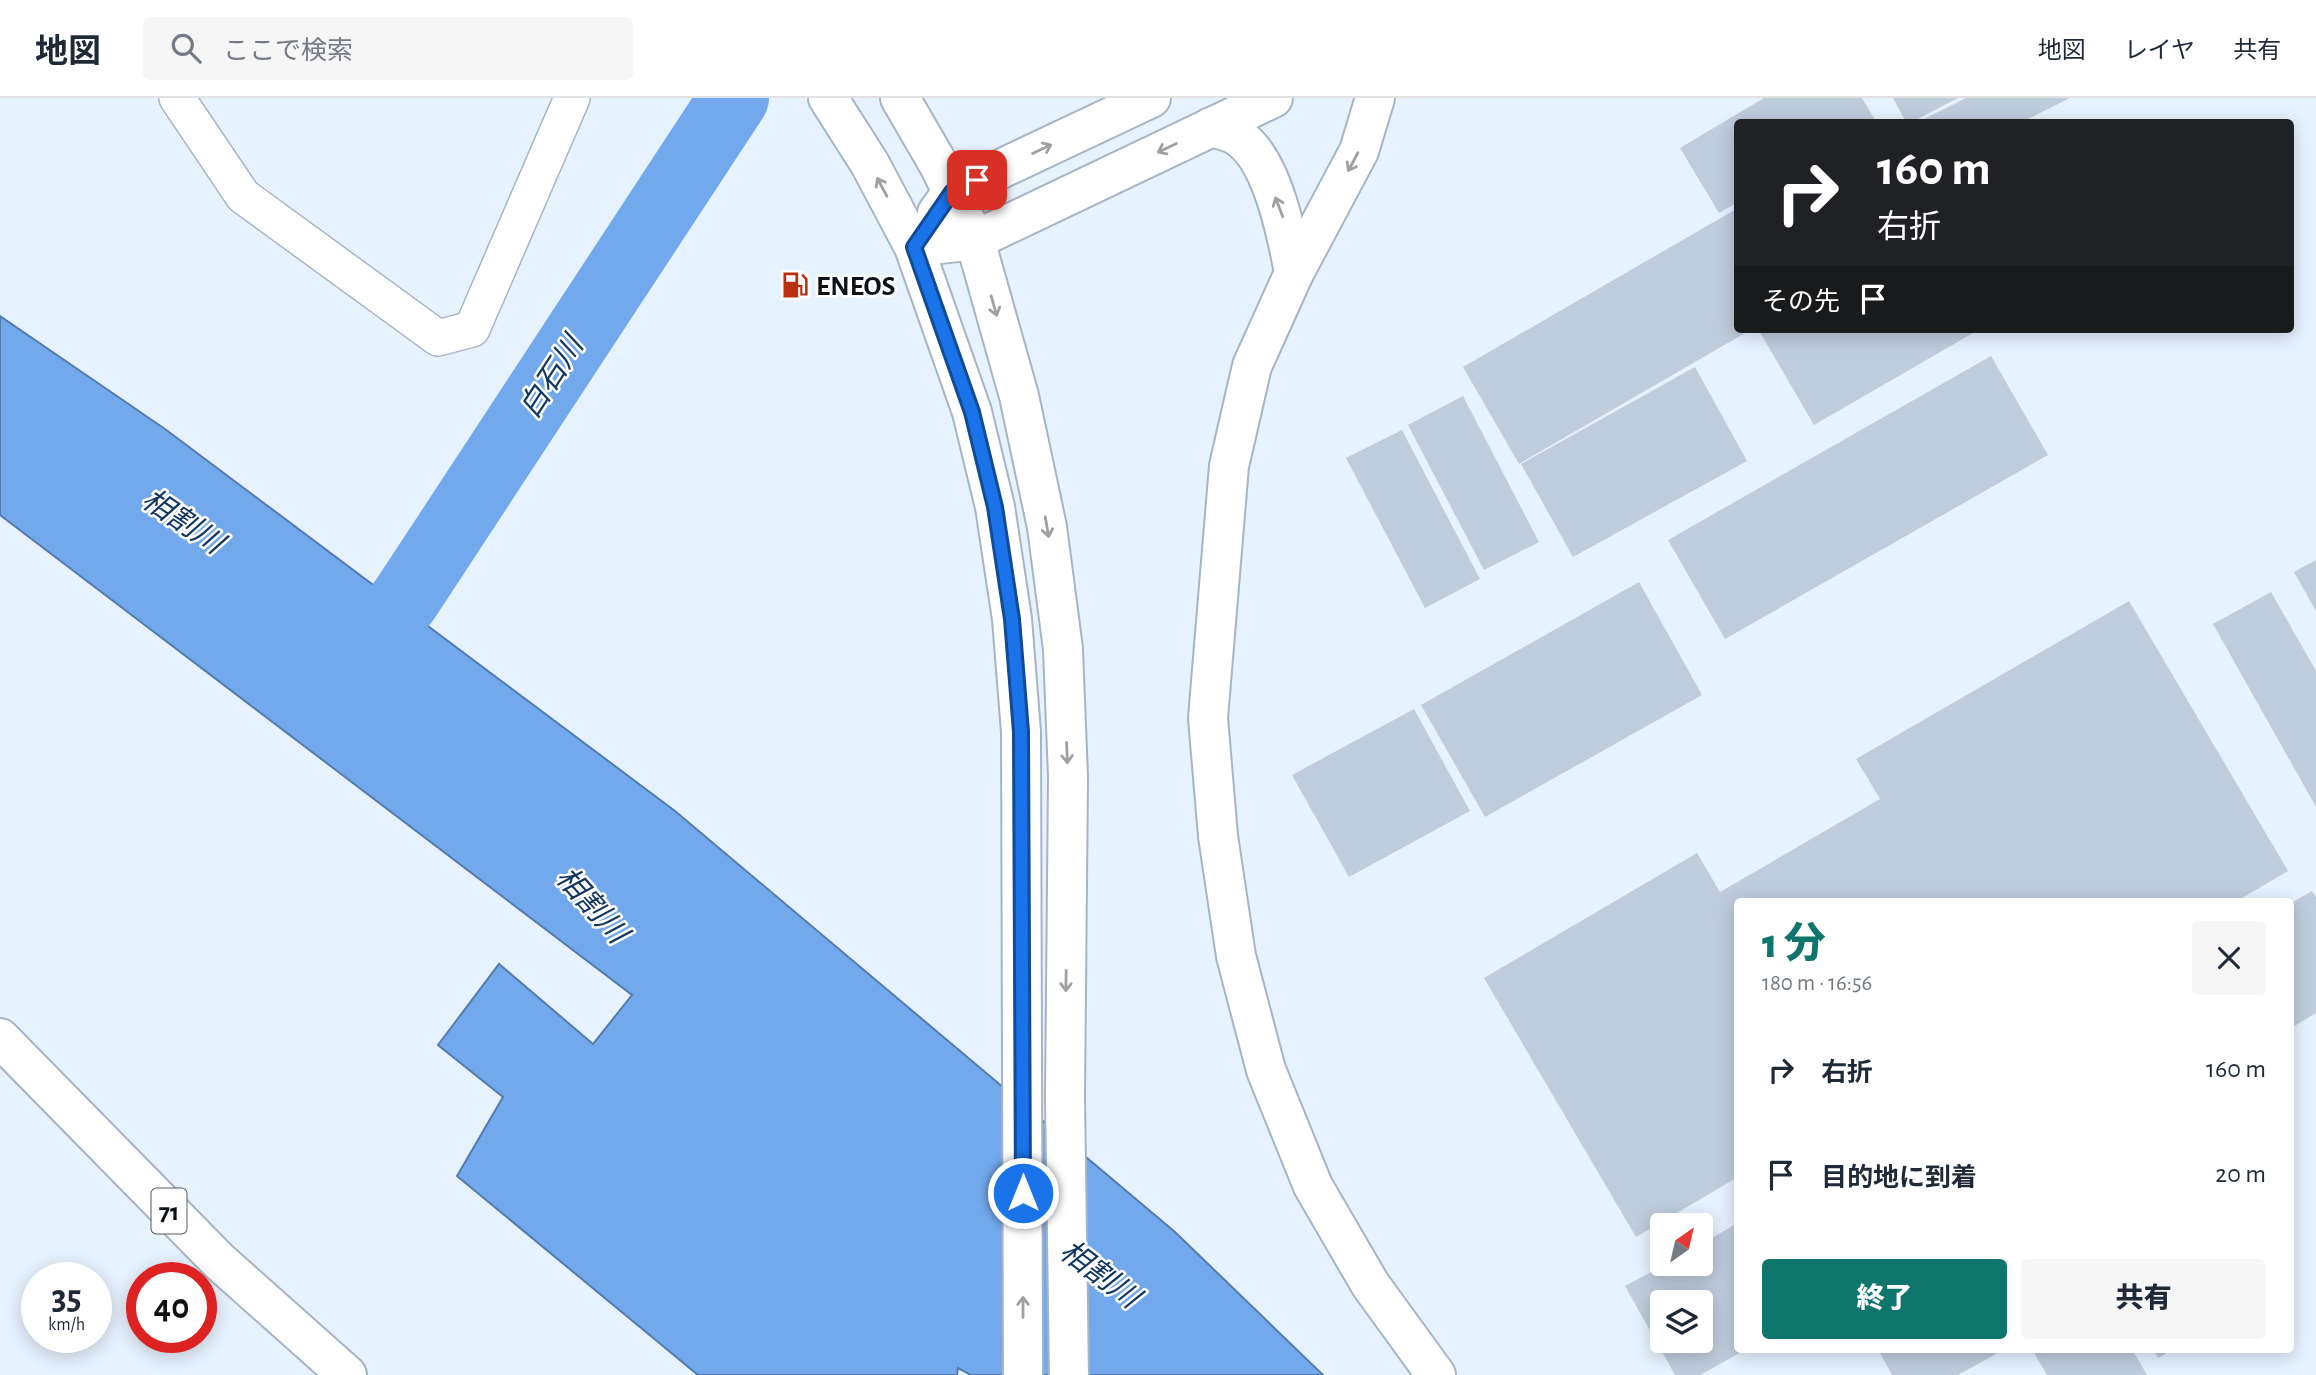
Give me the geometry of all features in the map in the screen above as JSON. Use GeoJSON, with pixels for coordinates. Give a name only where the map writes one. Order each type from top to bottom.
{"type":"FeatureCollection","features":[{"type":"Feature","properties":{"kind":"street"},"geometry":{"type":"LineString","coordinates":[[177,98],[243,196],[438,338],[471,329],[572,98]]}},
{"type":"Feature","properties":{"kind":"street"},"geometry":{"type":"LineString","coordinates":[[828,98],[870,164],[914,247],[972,412],[995,507],[1012,619],[1021,732],[1023,1375]]}},
{"type":"Feature","properties":{"kind":"street"},"geometry":{"type":"LineString","coordinates":[[900,98],[940,167],[975,240],[1022,409],[1047,527],[1063,649],[1068,777],[1065,1097],[1069,1375]]}},
{"type":"Feature","properties":{"kind":"street"},"geometry":{"type":"LineString","coordinates":[[914,247],[952,192],[1152,98]]}},
{"type":"Feature","properties":{"kind":"street"},"geometry":{"type":"LineString","coordinates":[[914,247],[975,240],[1273,98]]}},
{"type":"Feature","properties":{"kind":"street"},"geometry":{"type":"LineString","coordinates":[[1375,98],[1359,151],[1294,273],[1252,366],[1229,466],[1208,718],[1218,836],[1236,956],[1266,1070],[1313,1186],[1370,1284],[1436,1375]]}},
{"type":"Feature","properties":{"kind":"street"},"geometry":{"type":"LineString","coordinates":[[1211,127],[1241,138],[1260,162],[1282,214],[1294,273]]}},
{"type":"Feature","properties":{"kind":"street","name":"71"},"geometry":{"type":"LineString","coordinates":[[0,1038],[219,1261],[347,1375]]}},
{"type":"Feature","properties":{"kind":"water","name":"相割川"},"geometry":{"type":"Polygon","coordinates":[[[0,316],[165,429],[675,811],[1175,1232],[1323,1375],[971,1375],[958,1368],[957,1375],[698,1375],[457,1176],[503,1097],[438,1045],[499,964],[593,1044],[632,995],[0,515],[0,316]]]}},
{"type":"Feature","properties":{"kind":"building"},"geometry":{"type":"Polygon","coordinates":[[[1764,98],[1862,98],[1874,119],[1734,119],[1734,204],[1719,213],[1680,148],[1764,98]]]}},
{"type":"Feature","properties":{"kind":"building"},"geometry":{"type":"Polygon","coordinates":[[[1893,98],[1958,98],[1918,119],[1904,119],[1893,98]]]}},
{"type":"Feature","properties":{"kind":"building"},"geometry":{"type":"Polygon","coordinates":[[[1966,98],[2070,98],[2028,119],[1924,119],[1966,98]]]}},
{"type":"Feature","properties":{"kind":"building"},"geometry":{"type":"Polygon","coordinates":[[[1734,210],[1734,333],[1745,333],[1519,464],[1463,367],[1734,210]]]}},
{"type":"Feature","properties":{"kind":"building"},"geometry":{"type":"Polygon","coordinates":[[[1760,333],[1973,333],[1814,425],[1760,333]]]}},
{"type":"Feature","properties":{"kind":"building"},"geometry":{"type":"Polygon","coordinates":[[[1991,356],[2048,455],[1725,639],[1668,540],[1991,356]]]}},
{"type":"Feature","properties":{"kind":"building"},"geometry":{"type":"Polygon","coordinates":[[[1695,367],[1747,461],[1573,557],[1521,464],[1695,367]]]}},
{"type":"Feature","properties":{"kind":"building"},"geometry":{"type":"Polygon","coordinates":[[[1463,396],[1539,542],[1484,570],[1408,425],[1463,396]]]}},
{"type":"Feature","properties":{"kind":"building"},"geometry":{"type":"Polygon","coordinates":[[[1402,430],[1480,579],[1425,608],[1346,458],[1402,430]]]}},
{"type":"Feature","properties":{"kind":"building"},"geometry":{"type":"Polygon","coordinates":[[[2316,560],[2316,611],[2294,572],[2316,560]]]}},
{"type":"Feature","properties":{"kind":"building"},"geometry":{"type":"Polygon","coordinates":[[[1639,582],[1702,695],[1485,817],[1421,705],[1639,582]]]}},
{"type":"Feature","properties":{"kind":"building"},"geometry":{"type":"Polygon","coordinates":[[[2271,592],[2316,671],[2316,807],[2213,624],[2271,592]]]}},
{"type":"Feature","properties":{"kind":"building"},"geometry":{"type":"Polygon","coordinates":[[[2129,601],[2288,871],[2242,898],[1734,898],[1734,1179],[1677,1213],[1650,1213],[1650,1229],[1636,1237],[1484,978],[1697,853],[1720,892],[1880,799],[1856,759],[2129,601]]]}},
{"type":"Feature","properties":{"kind":"building"},"geometry":{"type":"Polygon","coordinates":[[[1414,709],[1470,811],[1349,877],[1292,775],[1414,709]]]}},
{"type":"Feature","properties":{"kind":"building"},"geometry":{"type":"Polygon","coordinates":[[[2312,891],[2316,897],[2316,1013],[2294,1026],[2294,901],[2312,891]]]}},
{"type":"Feature","properties":{"kind":"building"},"geometry":{"type":"Polygon","coordinates":[[[1734,1225],[1734,1353],[1740,1353],[1700,1375],[1675,1375],[1663,1353],[1713,1353],[1713,1290],[1650,1290],[1650,1330],[1625,1286],[1650,1273],[1650,1276],[1713,1276],[1713,1237],[1734,1225]]]}},
{"type":"Feature","properties":{"kind":"building"},"geometry":{"type":"Polygon","coordinates":[[[1880,1353],[1998,1353],[1958,1375],[1892,1375],[1880,1353]]]}},
{"type":"Feature","properties":{"kind":"building"},"geometry":{"type":"Polygon","coordinates":[[[2034,1353],[2134,1353],[2147,1375],[2047,1375],[2034,1353]]]}},
{"type":"Feature","properties":{"kind":"waterway","name":"白石川"},"geometry":{"type":"LineString","coordinates":[[365,652],[406,598],[734,98]]}},
{"type":"Feature","properties":{"kind":"place","name":"ENEOS"},"geometry":{"type":"Point","coordinates":[795,285]}},
{"type":"Feature","properties":{"kind":"route"},"geometry":{"type":"LineString","coordinates":[[977,180],[952,192],[914,247],[972,412],[995,507],[1012,619],[1021,732],[1023,1193]]}}]}
